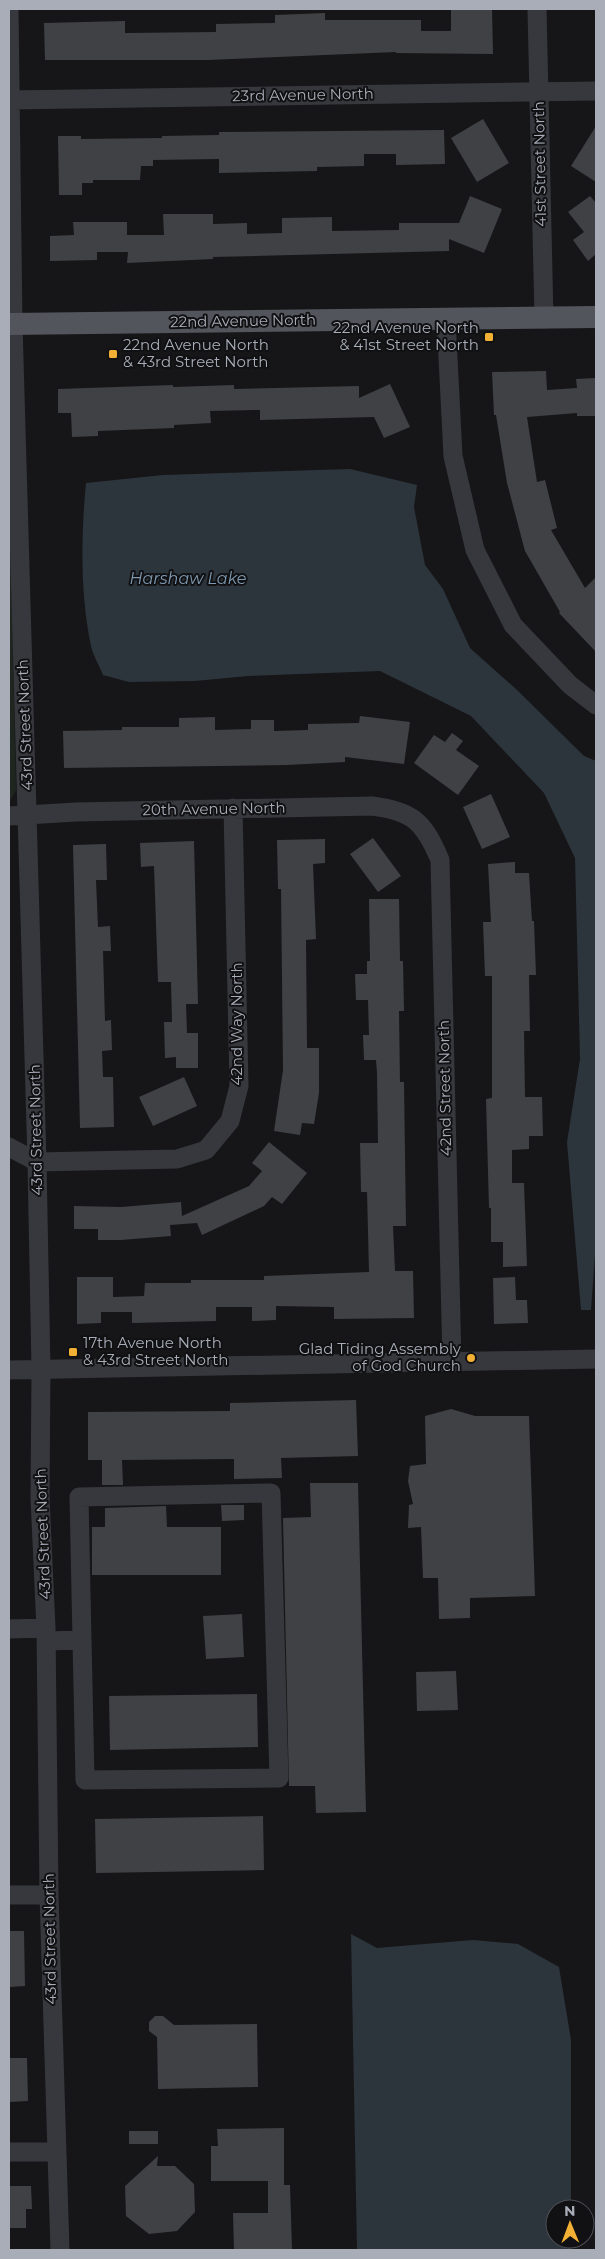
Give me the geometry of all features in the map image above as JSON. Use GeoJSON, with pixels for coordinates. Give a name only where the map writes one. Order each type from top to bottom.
{"type":"FeatureCollection","features":[{"type":"Feature","properties":{"kind":"main road","name":"22nd Avenue North"},"geometry":{"type":"LineString","coordinates":[[11,324],[596,317]]}},
{"type":"Feature","properties":{"kind":"street","name":"43rd Street North"},"geometry":{"type":"LineString","coordinates":[[9,9],[11,324],[38,1162],[41,1369],[40,1498],[46,1634],[49,1895],[55,2152],[60,2250]]}},
{"type":"Feature","properties":{"kind":"street","name":"41st Street North"},"geometry":{"type":"LineString","coordinates":[[537,9],[544,319]]}},
{"type":"Feature","properties":{"kind":"street","name":"23rd Avenue North"},"geometry":{"type":"LineString","coordinates":[[9,100],[596,91]]}},
{"type":"Feature","properties":{"kind":"street"},"geometry":{"type":"LineString","coordinates":[[446,320],[453,456],[475,550],[513,625],[570,685],[596,705]]}},
{"type":"Feature","properties":{"kind":"street","name":"20th Avenue North"},"geometry":{"type":"LineString","coordinates":[[9,816],[233,808],[372,806],[398,809],[415,821]]}},
{"type":"Feature","properties":{"kind":"street","name":"42nd Way North"},"geometry":{"type":"LineString","coordinates":[[38,1162],[177,1159],[206,1150],[230,1121],[239,1086],[233,808]]}},
{"type":"Feature","properties":{"kind":"street","name":"42nd Street North"},"geometry":{"type":"LineString","coordinates":[[415,821],[430,837],[440,860],[452,1363]]}},
{"type":"Feature","properties":{"kind":"street"},"geometry":{"type":"LineString","coordinates":[[9,1147],[38,1162]]}},
{"type":"Feature","properties":{"kind":"street"},"geometry":{"type":"LineString","coordinates":[[9,1370],[596,1359]]}},
{"type":"Feature","properties":{"kind":"street"},"geometry":{"type":"LineString","coordinates":[[271,1493],[279,1778],[85,1780],[82,1640],[79,1497],[271,1493]]}},
{"type":"Feature","properties":{"kind":"street"},"geometry":{"type":"LineString","coordinates":[[9,1629],[82,1640]]}},
{"type":"Feature","properties":{"kind":"street"},"geometry":{"type":"LineString","coordinates":[[9,1895],[49,1895]]}},
{"type":"Feature","properties":{"kind":"street"},"geometry":{"type":"LineString","coordinates":[[9,2152],[55,2152]]}},
{"type":"Feature","properties":{"kind":"shaded area"},"geometry":{"type":"Polygon","coordinates":[[[9,490],[16,790],[9,803],[9,490]]]}},
{"type":"Feature","properties":{"kind":"water","name":"Harshaw Lake"},"geometry":{"type":"Polygon","coordinates":[[[350,469],[417,485],[414,507],[425,565],[443,589],[470,648],[516,689],[584,756],[596,761],[596,1241],[591,1310],[581,1310],[567,1142],[580,1059],[575,858],[544,793],[471,716],[380,671],[248,676],[195,681],[129,682],[103,675],[92,649],[87,626],[82,564],[86,483],[163,475],[350,469]]]}},
{"type":"Feature","properties":{"kind":"water"},"geometry":{"type":"Polygon","coordinates":[[[351,1934],[377,1948],[473,1940],[518,1944],[559,1967],[571,2040],[571,2199],[545,2199],[545,2249],[571,2250],[357,2250],[351,1934]]]}},
{"type":"Feature","properties":{"kind":"building"},"geometry":{"type":"Polygon","coordinates":[[[451,9],[492,9],[493,54],[396,52],[208,60],[45,60],[44,23],[125,21],[125,33],[216,32],[216,24],[275,23],[275,15],[325,13],[325,20],[421,20],[421,31],[451,31],[451,9]]]}},
{"type":"Feature","properties":{"kind":"building"},"geometry":{"type":"Polygon","coordinates":[[[483,119],[509,163],[477,182],[451,138],[483,119]]]}},
{"type":"Feature","properties":{"kind":"building"},"geometry":{"type":"Polygon","coordinates":[[[596,126],[596,182],[571,166],[596,126]]]}},
{"type":"Feature","properties":{"kind":"building"},"geometry":{"type":"Polygon","coordinates":[[[444,130],[445,164],[396,165],[396,154],[364,154],[364,166],[317,167],[317,171],[219,173],[219,159],[153,160],[153,166],[141,166],[140,180],[93,180],[93,183],[82,183],[82,195],[59,195],[58,136],[81,136],[81,139],[162,138],[162,136],[219,135],[219,132],[444,130]]]}},
{"type":"Feature","properties":{"kind":"building"},"geometry":{"type":"Polygon","coordinates":[[[470,196],[502,209],[484,253],[449,239],[449,251],[213,257],[213,259],[127,263],[128,252],[97,252],[97,260],[50,261],[50,236],[74,235],[73,222],[127,222],[127,235],[164,235],[163,214],[213,214],[213,224],[247,223],[247,234],[282,233],[282,218],[332,217],[332,231],[399,230],[399,223],[459,223],[470,196]]]}},
{"type":"Feature","properties":{"kind":"building"},"geometry":{"type":"Polygon","coordinates":[[[590,196],[596,203],[596,254],[588,261],[573,240],[584,232],[568,212],[590,196]]]}},
{"type":"Feature","properties":{"kind":"building"},"geometry":{"type":"Polygon","coordinates":[[[546,371],[547,390],[577,388],[576,379],[596,378],[596,416],[577,416],[577,413],[527,417],[537,482],[545,480],[557,528],[551,530],[585,588],[596,577],[596,652],[559,613],[525,551],[507,483],[496,415],[494,415],[492,372],[546,371]]]}},
{"type":"Feature","properties":{"kind":"building"},"geometry":{"type":"Polygon","coordinates":[[[390,384],[410,427],[384,438],[374,417],[260,420],[260,410],[210,411],[211,423],[174,425],[174,428],[98,431],[98,436],[72,437],[71,413],[58,413],[58,389],[173,385],[173,387],[234,385],[234,389],[359,386],[359,398],[390,384]]]}},
{"type":"Feature","properties":{"kind":"building"},"geometry":{"type":"Polygon","coordinates":[[[360,716],[410,722],[404,764],[345,757],[345,762],[287,765],[64,768],[63,731],[122,730],[122,727],[179,727],[179,718],[215,717],[215,730],[251,729],[251,720],[274,720],[274,731],[308,730],[308,724],[359,723],[360,716]]]}},
{"type":"Feature","properties":{"kind":"building"},"geometry":{"type":"Polygon","coordinates":[[[452,733],[463,741],[456,750],[479,766],[458,795],[414,763],[434,735],[445,742],[452,733]]]}},
{"type":"Feature","properties":{"kind":"building"},"geometry":{"type":"Polygon","coordinates":[[[491,794],[510,837],[482,849],[463,807],[491,794]]]}},
{"type":"Feature","properties":{"kind":"building"},"geometry":{"type":"Polygon","coordinates":[[[373,838],[401,876],[378,892],[350,854],[373,838]]]}},
{"type":"Feature","properties":{"kind":"building"},"geometry":{"type":"Polygon","coordinates":[[[325,839],[325,863],[313,864],[316,939],[306,940],[307,1048],[319,1048],[319,1093],[314,1124],[302,1123],[300,1135],[274,1131],[283,1070],[281,889],[278,889],[277,840],[325,839]]]}},
{"type":"Feature","properties":{"kind":"building"},"geometry":{"type":"Polygon","coordinates":[[[194,841],[198,1004],[186,1004],[187,1033],[198,1033],[198,1068],[176,1068],[176,1057],[165,1058],[164,1022],[172,1022],[171,982],[158,982],[154,866],[141,867],[140,843],[194,841]]]}},
{"type":"Feature","properties":{"kind":"building"},"geometry":{"type":"Polygon","coordinates":[[[106,844],[107,880],[96,880],[98,927],[110,926],[111,951],[103,951],[105,1021],[111,1020],[112,1050],[102,1051],[103,1077],[113,1077],[114,1127],[80,1128],[73,845],[106,844]]]}},
{"type":"Feature","properties":{"kind":"building"},"geometry":{"type":"Polygon","coordinates":[[[515,862],[515,873],[529,873],[532,921],[534,921],[536,975],[529,975],[530,1031],[524,1031],[525,1097],[542,1097],[543,1136],[529,1136],[529,1149],[512,1150],[512,1183],[524,1183],[527,1266],[503,1267],[503,1242],[491,1242],[491,1208],[489,1208],[486,1099],[492,1098],[492,976],[485,976],[483,922],[491,922],[488,864],[515,862]]]}},
{"type":"Feature","properties":{"kind":"building"},"geometry":{"type":"Polygon","coordinates":[[[369,899],[399,899],[400,961],[403,961],[404,1011],[399,1011],[400,1082],[404,1082],[406,1226],[393,1226],[395,1271],[413,1271],[414,1318],[334,1319],[334,1307],[276,1306],[276,1320],[252,1321],[252,1307],[216,1307],[216,1321],[132,1323],[132,1312],[101,1312],[101,1323],[77,1324],[77,1277],[113,1277],[113,1297],[144,1296],[145,1283],[191,1283],[191,1280],[264,1280],[264,1276],[369,1272],[367,1192],[361,1192],[360,1143],[378,1143],[377,1073],[376,1060],[364,1060],[363,1035],[369,1035],[368,1000],[356,1000],[355,974],[367,974],[367,961],[370,961],[369,899]]]}},
{"type":"Feature","properties":{"kind":"building"},"geometry":{"type":"Polygon","coordinates":[[[184,1077],[197,1106],[153,1126],[139,1097],[184,1077]]]}},
{"type":"Feature","properties":{"kind":"building"},"geometry":{"type":"Polygon","coordinates":[[[269,1142],[307,1173],[282,1204],[272,1197],[264,1206],[202,1235],[197,1223],[170,1225],[171,1236],[121,1240],[98,1240],[98,1229],[74,1229],[74,1206],[121,1207],[181,1202],[182,1216],[249,1186],[262,1171],[252,1163],[269,1142]]]}},
{"type":"Feature","properties":{"kind":"building"},"geometry":{"type":"Polygon","coordinates":[[[515,1277],[516,1300],[527,1300],[528,1323],[494,1324],[493,1278],[515,1277]]]}},
{"type":"Feature","properties":{"kind":"building"},"geometry":{"type":"Polygon","coordinates":[[[356,1400],[358,1456],[281,1458],[282,1478],[234,1479],[234,1459],[122,1460],[123,1485],[102,1485],[102,1460],[88,1460],[88,1412],[230,1411],[230,1403],[356,1400]]]}},
{"type":"Feature","properties":{"kind":"building"},"geometry":{"type":"Polygon","coordinates":[[[451,1409],[475,1416],[529,1416],[535,1596],[470,1598],[470,1618],[439,1619],[438,1578],[423,1578],[421,1527],[408,1528],[409,1505],[413,1504],[408,1481],[410,1466],[426,1464],[425,1416],[451,1409]]]}},
{"type":"Feature","properties":{"kind":"building"},"geometry":{"type":"Polygon","coordinates":[[[310,1483],[358,1483],[366,1812],[316,1813],[315,1786],[289,1786],[283,1518],[311,1517],[310,1483]]]}},
{"type":"Feature","properties":{"kind":"building"},"geometry":{"type":"Polygon","coordinates":[[[221,1505],[244,1505],[244,1520],[222,1521],[221,1505]]]}},
{"type":"Feature","properties":{"kind":"building"},"geometry":{"type":"Polygon","coordinates":[[[166,1506],[167,1527],[221,1527],[221,1575],[92,1575],[92,1527],[105,1527],[105,1508],[166,1506]]]}},
{"type":"Feature","properties":{"kind":"building"},"geometry":{"type":"Polygon","coordinates":[[[242,1614],[244,1657],[206,1659],[203,1616],[242,1614]]]}},
{"type":"Feature","properties":{"kind":"building"},"geometry":{"type":"Polygon","coordinates":[[[456,1671],[458,1710],[417,1711],[416,1672],[456,1671]]]}},
{"type":"Feature","properties":{"kind":"building"},"geometry":{"type":"Polygon","coordinates":[[[257,1694],[258,1747],[110,1750],[109,1696],[257,1694]]]}},
{"type":"Feature","properties":{"kind":"building"},"geometry":{"type":"Polygon","coordinates":[[[263,1816],[264,1870],[96,1873],[95,1819],[263,1816]]]}},
{"type":"Feature","properties":{"kind":"building"},"geometry":{"type":"Polygon","coordinates":[[[9,1931],[24,1931],[25,1986],[9,1987],[9,1931]]]}},
{"type":"Feature","properties":{"kind":"building"},"geometry":{"type":"Polygon","coordinates":[[[155,2016],[163,2016],[174,2025],[257,2024],[258,2087],[158,2089],[157,2037],[149,2031],[149,2022],[155,2016]]]}},
{"type":"Feature","properties":{"kind":"building"},"geometry":{"type":"Polygon","coordinates":[[[9,2058],[27,2058],[28,2101],[9,2102],[9,2058]]]}},
{"type":"Feature","properties":{"kind":"building"},"geometry":{"type":"Polygon","coordinates":[[[284,2128],[284,2185],[290,2185],[292,2250],[234,2250],[233,2213],[268,2213],[268,2181],[211,2181],[211,2146],[218,2146],[217,2129],[284,2128]]]}},
{"type":"Feature","properties":{"kind":"building"},"geometry":{"type":"Polygon","coordinates":[[[129,2131],[158,2131],[158,2144],[129,2144],[129,2131]]]}},
{"type":"Feature","properties":{"kind":"building"},"geometry":{"type":"Polygon","coordinates":[[[158,2156],[157,2166],[175,2166],[194,2184],[195,2212],[177,2231],[149,2234],[126,2216],[125,2186],[158,2156]]]}},
{"type":"Feature","properties":{"kind":"building"},"geometry":{"type":"Polygon","coordinates":[[[9,2186],[31,2186],[32,2209],[26,2209],[26,2228],[9,2228],[9,2186]]]}},
{"type":"Feature","properties":{"kind":"place","name":"22nd Avenue North & 41st Street North"},"geometry":{"type":"Point","coordinates":[489,337]}},
{"type":"Feature","properties":{"kind":"place","name":"22nd Avenue North & 43rd Street North"},"geometry":{"type":"Point","coordinates":[113,354]}},
{"type":"Feature","properties":{"kind":"place","name":"17th Avenue North & 43rd Street North"},"geometry":{"type":"Point","coordinates":[73,1352]}},
{"type":"Feature","properties":{"kind":"place","name":"Glad Tiding Assembly of God Church"},"geometry":{"type":"Point","coordinates":[471,1358]}}]}
